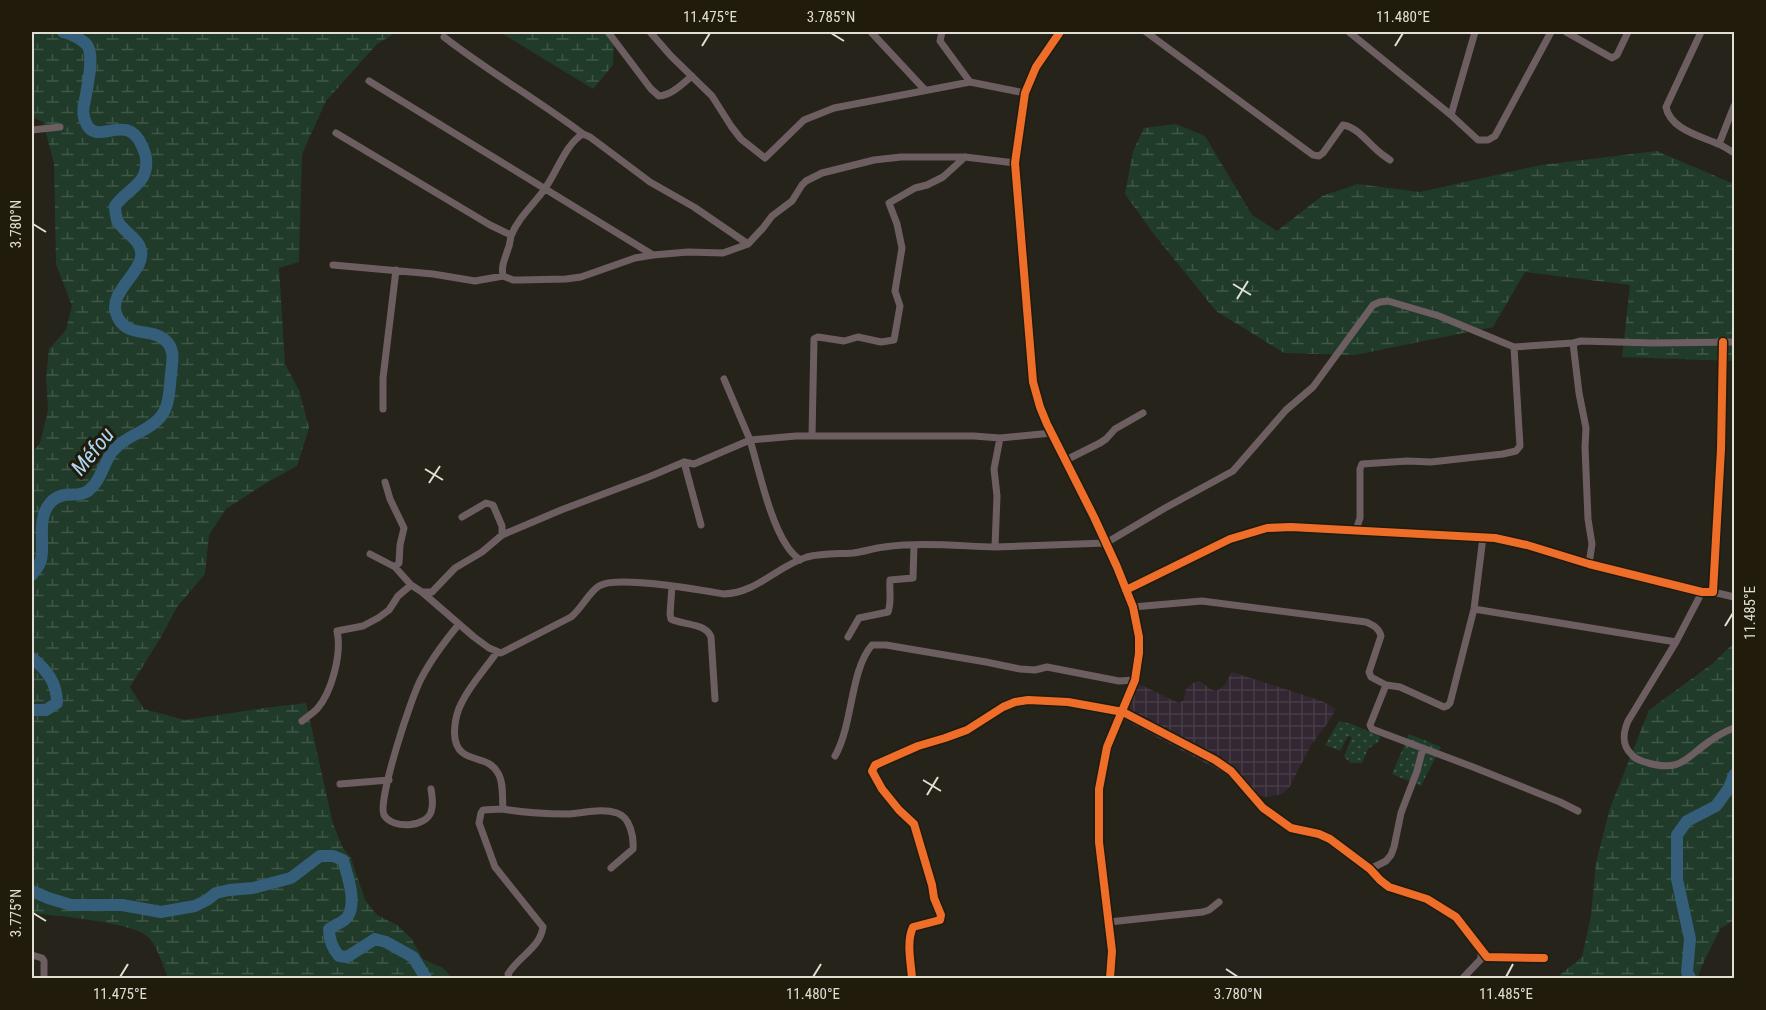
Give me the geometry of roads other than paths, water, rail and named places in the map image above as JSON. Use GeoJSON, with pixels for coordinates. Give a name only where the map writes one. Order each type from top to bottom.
{"type":"FeatureCollection","features":[{"type":"Feature","properties":{"kind":"street"},"geometry":{"type":"LineString","coordinates":[[608,32],[651,89],[659,96],[675,90],[692,76]]}},
{"type":"Feature","properties":{"kind":"street"},"geometry":{"type":"LineString","coordinates":[[650,32],[712,96],[741,139],[765,158],[804,120],[834,108],[970,82],[1025,93]]}},
{"type":"Feature","properties":{"kind":"street"},"geometry":{"type":"LineString","coordinates":[[871,32],[925,90]]}},
{"type":"Feature","properties":{"kind":"street"},"geometry":{"type":"LineString","coordinates":[[942,32],[940,41],[970,82]]}},
{"type":"Feature","properties":{"kind":"street"},"geometry":{"type":"LineString","coordinates":[[1060,32],[1036,67],[1025,93],[1015,163],[1033,382],[1040,407],[1106,543],[1136,619],[1139,645],[1138,666],[1123,712],[1107,747],[1099,795],[1099,842],[1112,951],[1110,978]]}},
{"type":"Feature","properties":{"kind":"street"},"geometry":{"type":"LineString","coordinates":[[1146,32],[1313,154],[1319,156],[1323,153],[1343,126],[1347,126],[1356,130],[1378,152],[1390,160]]}},
{"type":"Feature","properties":{"kind":"street"},"geometry":{"type":"LineString","coordinates":[[1349,32],[1451,115],[1478,140],[1488,140],[1495,136],[1551,32]]}},
{"type":"Feature","properties":{"kind":"street"},"geometry":{"type":"LineString","coordinates":[[1451,115],[1475,32]]}},
{"type":"Feature","properties":{"kind":"street"},"geometry":{"type":"LineString","coordinates":[[1566,32],[1612,58],[1617,56],[1628,32]]}},
{"type":"Feature","properties":{"kind":"street"},"geometry":{"type":"LineString","coordinates":[[1701,32],[1666,107],[1667,114],[1695,135],[1719,144],[1734,153]]}},
{"type":"Feature","properties":{"kind":"street"},"geometry":{"type":"LineString","coordinates":[[444,37],[507,83],[590,137],[650,182],[694,207],[748,244]]}},
{"type":"Feature","properties":{"kind":"street"},"geometry":{"type":"LineString","coordinates":[[369,81],[653,255]]}},
{"type":"Feature","properties":{"kind":"street"},"geometry":{"type":"LineString","coordinates":[[1719,144],[1734,106]]}},
{"type":"Feature","properties":{"kind":"street"},"geometry":{"type":"LineString","coordinates":[[32,130],[60,127]]}},
{"type":"Feature","properties":{"kind":"street"},"geometry":{"type":"LineString","coordinates":[[336,133],[490,225],[511,235]]}},
{"type":"Feature","properties":{"kind":"street"},"geometry":{"type":"LineString","coordinates":[[503,276],[503,259],[508,250],[511,235],[545,189],[577,137],[583,134]]}},
{"type":"Feature","properties":{"kind":"street"},"geometry":{"type":"LineString","coordinates":[[333,265],[433,274],[475,281],[503,276],[519,280],[581,277],[635,258],[688,252],[723,253],[748,244],[772,216],[792,201],[802,185],[822,173],[874,160],[901,157],[965,157],[1015,163]]}},
{"type":"Feature","properties":{"kind":"street"},"geometry":{"type":"LineString","coordinates":[[812,436],[814,339],[818,337],[844,341],[858,337],[881,342],[894,340],[900,306],[895,291],[903,248],[889,203],[915,188],[943,177],[965,157]]}},
{"type":"Feature","properties":{"kind":"street"},"geometry":{"type":"LineString","coordinates":[[383,409],[383,378],[396,270]]}},
{"type":"Feature","properties":{"kind":"street"},"geometry":{"type":"LineString","coordinates":[[370,554],[395,567],[411,585],[474,637],[501,653],[571,617],[580,610],[598,586],[603,584],[622,582],[672,586],[724,594],[746,590],[800,560],[816,555],[914,545],[995,547],[1106,543],[1233,471],[1286,410],[1313,387],[1373,305],[1380,302],[1388,302],[1439,316],[1514,347],[1573,343],[1581,340],[1653,343],[1734,342]]}},
{"type":"Feature","properties":{"kind":"street"},"geometry":{"type":"LineString","coordinates":[[1713,592],[1721,449],[1723,342]]}},
{"type":"Feature","properties":{"kind":"street"},"geometry":{"type":"LineString","coordinates":[[1573,343],[1586,428],[1588,519],[1592,544],[1589,564]]}},
{"type":"Feature","properties":{"kind":"street"},"geometry":{"type":"LineString","coordinates":[[1356,530],[1359,518],[1362,464],[1431,462],[1516,451],[1520,446],[1514,347]]}},
{"type":"Feature","properties":{"kind":"street"},"geometry":{"type":"LineString","coordinates":[[724,380],[750,440],[780,536],[800,560]]}},
{"type":"Feature","properties":{"kind":"street"},"geometry":{"type":"LineString","coordinates":[[1066,460],[1106,439],[1115,429],[1143,412]]}},
{"type":"Feature","properties":{"kind":"street"},"geometry":{"type":"LineString","coordinates":[[422,592],[432,592],[455,568],[482,552],[502,535],[684,462],[694,464],[750,440],[812,436],[1000,438],[1052,433]]}},
{"type":"Feature","properties":{"kind":"street"},"geometry":{"type":"LineString","coordinates":[[995,547],[997,496],[994,469],[1000,438]]}},
{"type":"Feature","properties":{"kind":"street"},"geometry":{"type":"LineString","coordinates":[[684,462],[701,525]]}},
{"type":"Feature","properties":{"kind":"street"},"geometry":{"type":"LineString","coordinates":[[385,482],[390,500],[404,528],[399,563],[395,567]]}},
{"type":"Feature","properties":{"kind":"street"},"geometry":{"type":"LineString","coordinates":[[462,517],[486,503],[493,505],[502,526],[502,535]]}},
{"type":"Feature","properties":{"kind":"street"},"geometry":{"type":"LineString","coordinates":[[1126,590],[1179,566],[1221,543],[1258,530],[1291,527],[1495,538],[1702,592],[1734,597]]}},
{"type":"Feature","properties":{"kind":"street"},"geometry":{"type":"LineString","coordinates":[[1132,607],[1202,601],[1366,622],[1375,626],[1381,636],[1369,675],[1386,686],[1400,687],[1447,706],[1450,703],[1474,609],[1483,537]]}},
{"type":"Feature","properties":{"kind":"street"},"geometry":{"type":"LineString","coordinates":[[848,637],[859,618],[888,612],[891,595],[890,580],[913,578],[914,545]]}},
{"type":"Feature","properties":{"kind":"street"},"geometry":{"type":"LineString","coordinates":[[302,721],[316,710],[325,698],[332,680],[339,641],[337,632],[363,626],[378,618],[389,610],[398,596],[411,585]]}},
{"type":"Feature","properties":{"kind":"street"},"geometry":{"type":"LineString","coordinates":[[672,586],[671,619],[702,628],[711,637],[715,699]]}},
{"type":"Feature","properties":{"kind":"street"},"geometry":{"type":"LineString","coordinates":[[1702,592],[1676,642],[1628,721],[1624,730],[1624,743],[1629,753],[1636,759],[1661,766],[1671,765],[1685,762],[1710,741],[1734,728]]}},
{"type":"Feature","properties":{"kind":"street"},"geometry":{"type":"LineString","coordinates":[[1474,609],[1676,642]]}},
{"type":"Feature","properties":{"kind":"street"},"geometry":{"type":"LineString","coordinates":[[431,789],[433,802],[431,813],[425,821],[413,825],[398,824],[384,815],[383,808],[398,742],[418,684],[442,644],[459,624]]}},
{"type":"Feature","properties":{"kind":"street"},"geometry":{"type":"LineString","coordinates":[[836,756],[842,744],[860,668],[865,653],[872,645],[886,645],[1020,669],[1035,670],[1047,667],[1119,681],[1135,680]]}},
{"type":"Feature","properties":{"kind":"street"},"geometry":{"type":"LineString","coordinates":[[497,652],[462,702],[455,734],[456,745],[460,751],[493,766],[498,773],[501,781],[503,809]]}},
{"type":"Feature","properties":{"kind":"street"},"geometry":{"type":"LineString","coordinates":[[1386,686],[1370,725],[1372,729],[1473,767],[1578,811]]}},
{"type":"Feature","properties":{"kind":"street"},"geometry":{"type":"LineString","coordinates":[[912,978],[909,952],[911,931],[913,927],[940,920],[941,915],[934,898],[914,824],[899,810],[872,771],[875,765],[918,746],[967,730],[1003,707],[1028,700],[1068,702],[1123,712],[1215,760],[1231,771],[1263,808],[1291,828],[1330,839],[1370,868],[1389,887],[1427,899],[1456,917],[1487,957],[1544,958]]}},
{"type":"Feature","properties":{"kind":"street"},"geometry":{"type":"LineString","coordinates":[[1370,868],[1386,861],[1391,855],[1401,813],[1423,748]]}},
{"type":"Feature","properties":{"kind":"street"},"geometry":{"type":"LineString","coordinates":[[340,784],[389,780]]}},
{"type":"Feature","properties":{"kind":"street"},"geometry":{"type":"LineString","coordinates":[[509,978],[508,974],[514,964],[537,944],[542,936],[543,927],[495,867],[479,822],[483,810],[503,809],[566,814],[595,811],[617,813],[625,818],[628,824],[633,849],[611,868]]}},
{"type":"Feature","properties":{"kind":"street"},"geometry":{"type":"LineString","coordinates":[[1109,922],[1203,912],[1219,902]]}},
{"type":"Feature","properties":{"kind":"street"},"geometry":{"type":"LineString","coordinates":[[1463,978],[1481,959],[1481,948]]}},
{"type":"Feature","properties":{"kind":"street"},"geometry":{"type":"LineString","coordinates":[[32,955],[44,961],[44,978]]}},
{"type":"Feature","properties":{"kind":"waterway","name":"Méfou"},"geometry":{"type":"LineString","coordinates":[[32,575],[41,560],[42,522],[46,508],[56,498],[88,491],[96,482],[115,449],[156,422],[167,403],[172,362],[172,350],[168,343],[155,335],[126,327],[120,322],[115,306],[120,291],[139,264],[141,257],[136,241],[117,220],[115,206],[141,180],[146,168],[146,157],[136,136],[128,131],[121,129],[97,132],[91,130],[86,123],[83,111],[90,72],[89,50],[82,41],[63,32]]}},
{"type":"Feature","properties":{"kind":"waterway","name":"Méfou"},"geometry":{"type":"LineString","coordinates":[[32,658],[50,678],[57,696],[57,703],[46,710],[32,710]]}},
{"type":"Feature","properties":{"kind":"waterway"},"geometry":{"type":"LineString","coordinates":[[1690,978],[1687,972],[1690,939],[1677,879],[1677,835],[1687,821],[1716,806],[1729,788],[1734,775]]}},
{"type":"Feature","properties":{"kind":"waterway","name":"Méfou"},"geometry":{"type":"LineString","coordinates":[[32,891],[71,905],[122,905],[161,912],[195,906],[216,893],[253,888],[291,878],[320,856],[333,856],[343,860],[352,903],[348,916],[329,929],[331,943],[339,956],[347,957],[375,939],[386,942],[413,957],[426,978]]}}]}
